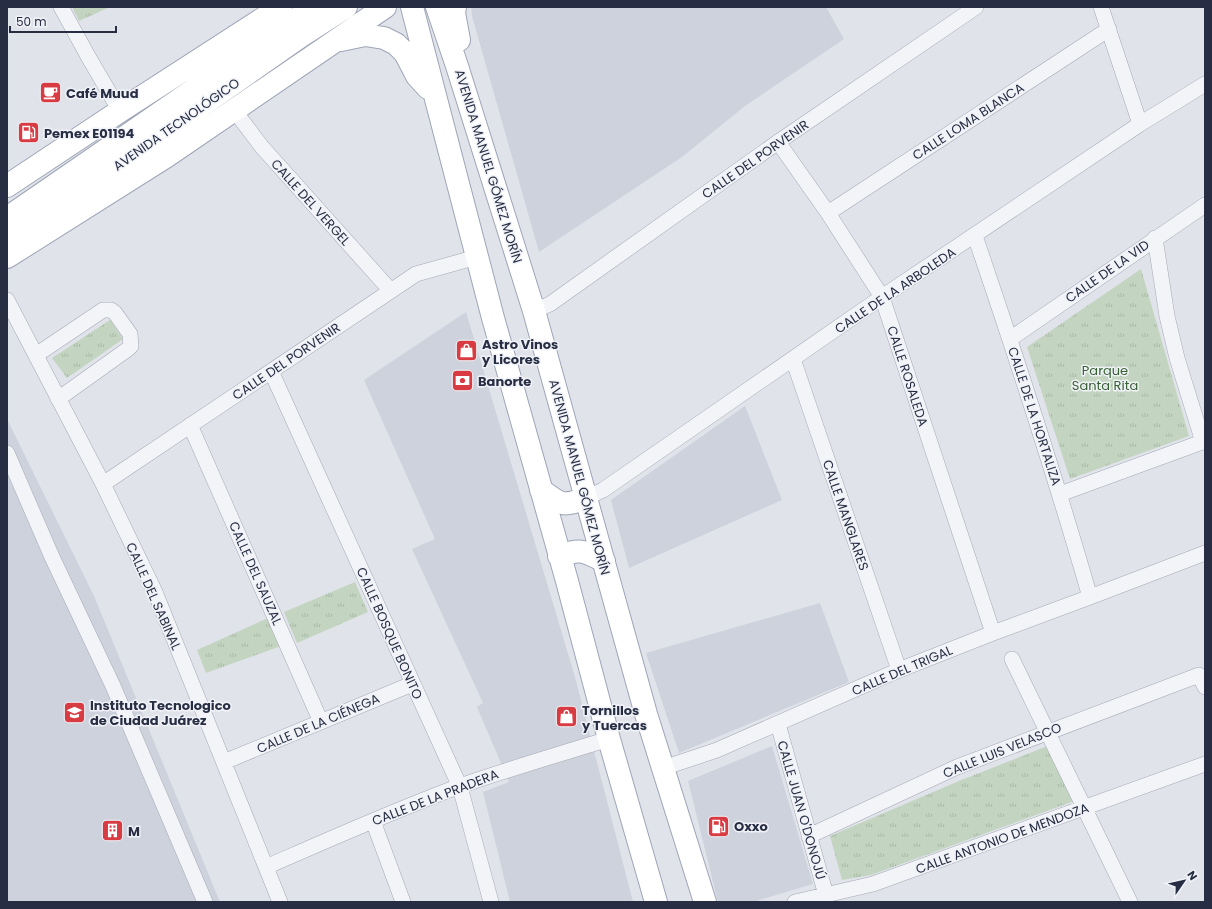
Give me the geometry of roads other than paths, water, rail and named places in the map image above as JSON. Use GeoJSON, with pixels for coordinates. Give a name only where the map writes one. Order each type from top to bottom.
{"type":"FeatureCollection","features":[{"type":"Feature","properties":{"kind":"main road"},"geometry":{"type":"LineString","coordinates":[[7,186],[281,7]]}},
{"type":"Feature","properties":{"kind":"main road","name":"AVENIDA TECNOLÓGICO"},"geometry":{"type":"LineString","coordinates":[[7,218],[314,7]]}},
{"type":"Feature","properties":{"kind":"main road","name":"AVENIDA TECNOLÓGICO"},"geometry":{"type":"LineString","coordinates":[[8,246],[301,36],[346,7]]}},
{"type":"Feature","properties":{"kind":"main road"},"geometry":{"type":"LineString","coordinates":[[8,246],[167,156],[385,7]]}},
{"type":"Feature","properties":{"kind":"main road"},"geometry":{"type":"LineString","coordinates":[[412,7],[477,256],[608,739],[656,902]]}},
{"type":"Feature","properties":{"kind":"main road","name":"AVENIDA MANUEL GÓMEZ MORÍN"},"geometry":{"type":"LineString","coordinates":[[437,7],[458,66],[534,311],[644,706],[705,902]]}},
{"type":"Feature","properties":{"kind":"main road"},"geometry":{"type":"LineString","coordinates":[[455,7],[454,12],[461,46],[458,66]]}},
{"type":"Feature","properties":{"kind":"main road"},"geometry":{"type":"LineString","coordinates":[[338,40],[365,35],[384,38],[396,44],[405,53],[417,76],[435,96]]}},
{"type":"Feature","properties":{"kind":"main road"},"geometry":{"type":"LineString","coordinates":[[541,490],[556,502],[564,504],[570,504],[586,498]]}},
{"type":"Feature","properties":{"kind":"main road"},"geometry":{"type":"LineString","coordinates":[[559,556],[580,551],[588,553],[604,561]]}},
{"type":"Feature","properties":{"kind":"street"},"geometry":{"type":"LineString","coordinates":[[61,7],[120,111]]}},
{"type":"Feature","properties":{"kind":"street","name":"CALLE DEL PORVENIR"},"geometry":{"type":"LineString","coordinates":[[534,311],[550,304],[778,142],[976,7]]}},
{"type":"Feature","properties":{"kind":"street"},"geometry":{"type":"LineString","coordinates":[[1101,7],[1140,124]]}},
{"type":"Feature","properties":{"kind":"street","name":"CALLE LOMA BLANCA"},"geometry":{"type":"LineString","coordinates":[[828,213],[1109,29]]}},
{"type":"Feature","properties":{"kind":"street","name":"CALLE DE LA ARBOLEDA"},"geometry":{"type":"LineString","coordinates":[[586,498],[603,490],[882,297],[1140,124],[1205,84]]}},
{"type":"Feature","properties":{"kind":"street","name":"CALLE DEL VERGEL"},"geometry":{"type":"LineString","coordinates":[[234,110],[262,147],[391,291]]}},
{"type":"Feature","properties":{"kind":"street","name":"CALLE ROSALEDA"},"geometry":{"type":"LineString","coordinates":[[778,142],[828,213],[882,297],[993,633]]}},
{"type":"Feature","properties":{"kind":"street","name":"CALLE DE LA VID"},"geometry":{"type":"LineString","coordinates":[[1010,339],[1205,204]]}},
{"type":"Feature","properties":{"kind":"street","name":"CALLE DE LA HORTALIZA"},"geometry":{"type":"LineString","coordinates":[[975,236],[1060,494],[1090,597]]}},
{"type":"Feature","properties":{"kind":"street"},"geometry":{"type":"LineString","coordinates":[[1060,494],[1204,442],[1183,380],[1167,316],[1155,238]]}},
{"type":"Feature","properties":{"kind":"street","name":"CALLE DEL PORVENIR"},"geometry":{"type":"LineString","coordinates":[[103,484],[416,274],[477,256]]}},
{"type":"Feature","properties":{"kind":"street","name":"CALLE DEL SABINAL"},"geometry":{"type":"LineString","coordinates":[[7,300],[103,484],[155,592],[280,902]]}},
{"type":"Feature","properties":{"kind":"street"},"geometry":{"type":"LineString","coordinates":[[36,355],[103,310],[111,310],[115,313],[130,334],[131,346],[128,349],[58,399]]}},
{"type":"Feature","properties":{"kind":"street","name":"CALLE MANGLARES"},"geometry":{"type":"LineString","coordinates":[[793,359],[899,670]]}},
{"type":"Feature","properties":{"kind":"street","name":"CALLE BOSQUE BONITO"},"geometry":{"type":"LineString","coordinates":[[271,371],[460,787],[491,902]]}},
{"type":"Feature","properties":{"kind":"street","name":"CALLE DEL SAUZAL"},"geometry":{"type":"LineString","coordinates":[[190,425],[321,722]]}},
{"type":"Feature","properties":{"kind":"street"},"geometry":{"type":"LineString","coordinates":[[7,453],[52,558],[113,686],[205,902]]}},
{"type":"Feature","properties":{"kind":"street","name":"CALLE DEL TRIGAL"},"geometry":{"type":"LineString","coordinates":[[663,768],[718,750],[899,670],[1205,553]]}},
{"type":"Feature","properties":{"kind":"street"},"geometry":{"type":"LineString","coordinates":[[1012,659],[1130,902]]}},
{"type":"Feature","properties":{"kind":"street","name":"CALLE LUIS VELASCO"},"geometry":{"type":"LineString","coordinates":[[809,836],[951,770],[1047,732],[1202,681]]}},
{"type":"Feature","properties":{"kind":"street","name":"CALLE DE LA CIÉNEGA"},"geometry":{"type":"LineString","coordinates":[[224,762],[412,684]]}},
{"type":"Feature","properties":{"kind":"street","name":"CALLE JUAN O'DONOJÚ"},"geometry":{"type":"LineString","coordinates":[[778,724],[826,896]]}},
{"type":"Feature","properties":{"kind":"street","name":"CALLE DE LA PRADERA"},"geometry":{"type":"LineString","coordinates":[[266,867],[373,821],[460,787],[505,771],[608,739]]}},
{"type":"Feature","properties":{"kind":"street","name":"CALLE ANTONIO DE MENDOZA"},"geometry":{"type":"LineString","coordinates":[[795,902],[873,884],[1205,764]]}},
{"type":"Feature","properties":{"kind":"street"},"geometry":{"type":"LineString","coordinates":[[373,821],[403,902]]}},
{"type":"Feature","properties":{"kind":"place","name":"Café Muud"},"geometry":{"type":"Point","coordinates":[51,93]}},
{"type":"Feature","properties":{"kind":"place","name":"Pemex E01194"},"geometry":{"type":"Point","coordinates":[28,133]}},
{"type":"Feature","properties":{"kind":"place","name":"Astro Vinos y Licores"},"geometry":{"type":"Point","coordinates":[467,351]}},
{"type":"Feature","properties":{"kind":"place","name":"Banorte"},"geometry":{"type":"Point","coordinates":[462,381]}},
{"type":"Feature","properties":{"kind":"place","name":"Instituto Tecnologico de Ciudad Juárez"},"geometry":{"type":"Point","coordinates":[74,712]}},
{"type":"Feature","properties":{"kind":"place","name":"Tornillos y Tuercas"},"geometry":{"type":"Point","coordinates":[566,717]}},
{"type":"Feature","properties":{"kind":"place","name":"Oxxo"},"geometry":{"type":"Point","coordinates":[718,826]}},
{"type":"Feature","properties":{"kind":"place","name":"M"},"geometry":{"type":"Point","coordinates":[113,831]}},
{"type":"Feature","properties":{"kind":"park label","name":"Parque Santa Rita"},"geometry":{"type":"Point","coordinates":[1105,378]}}]}
